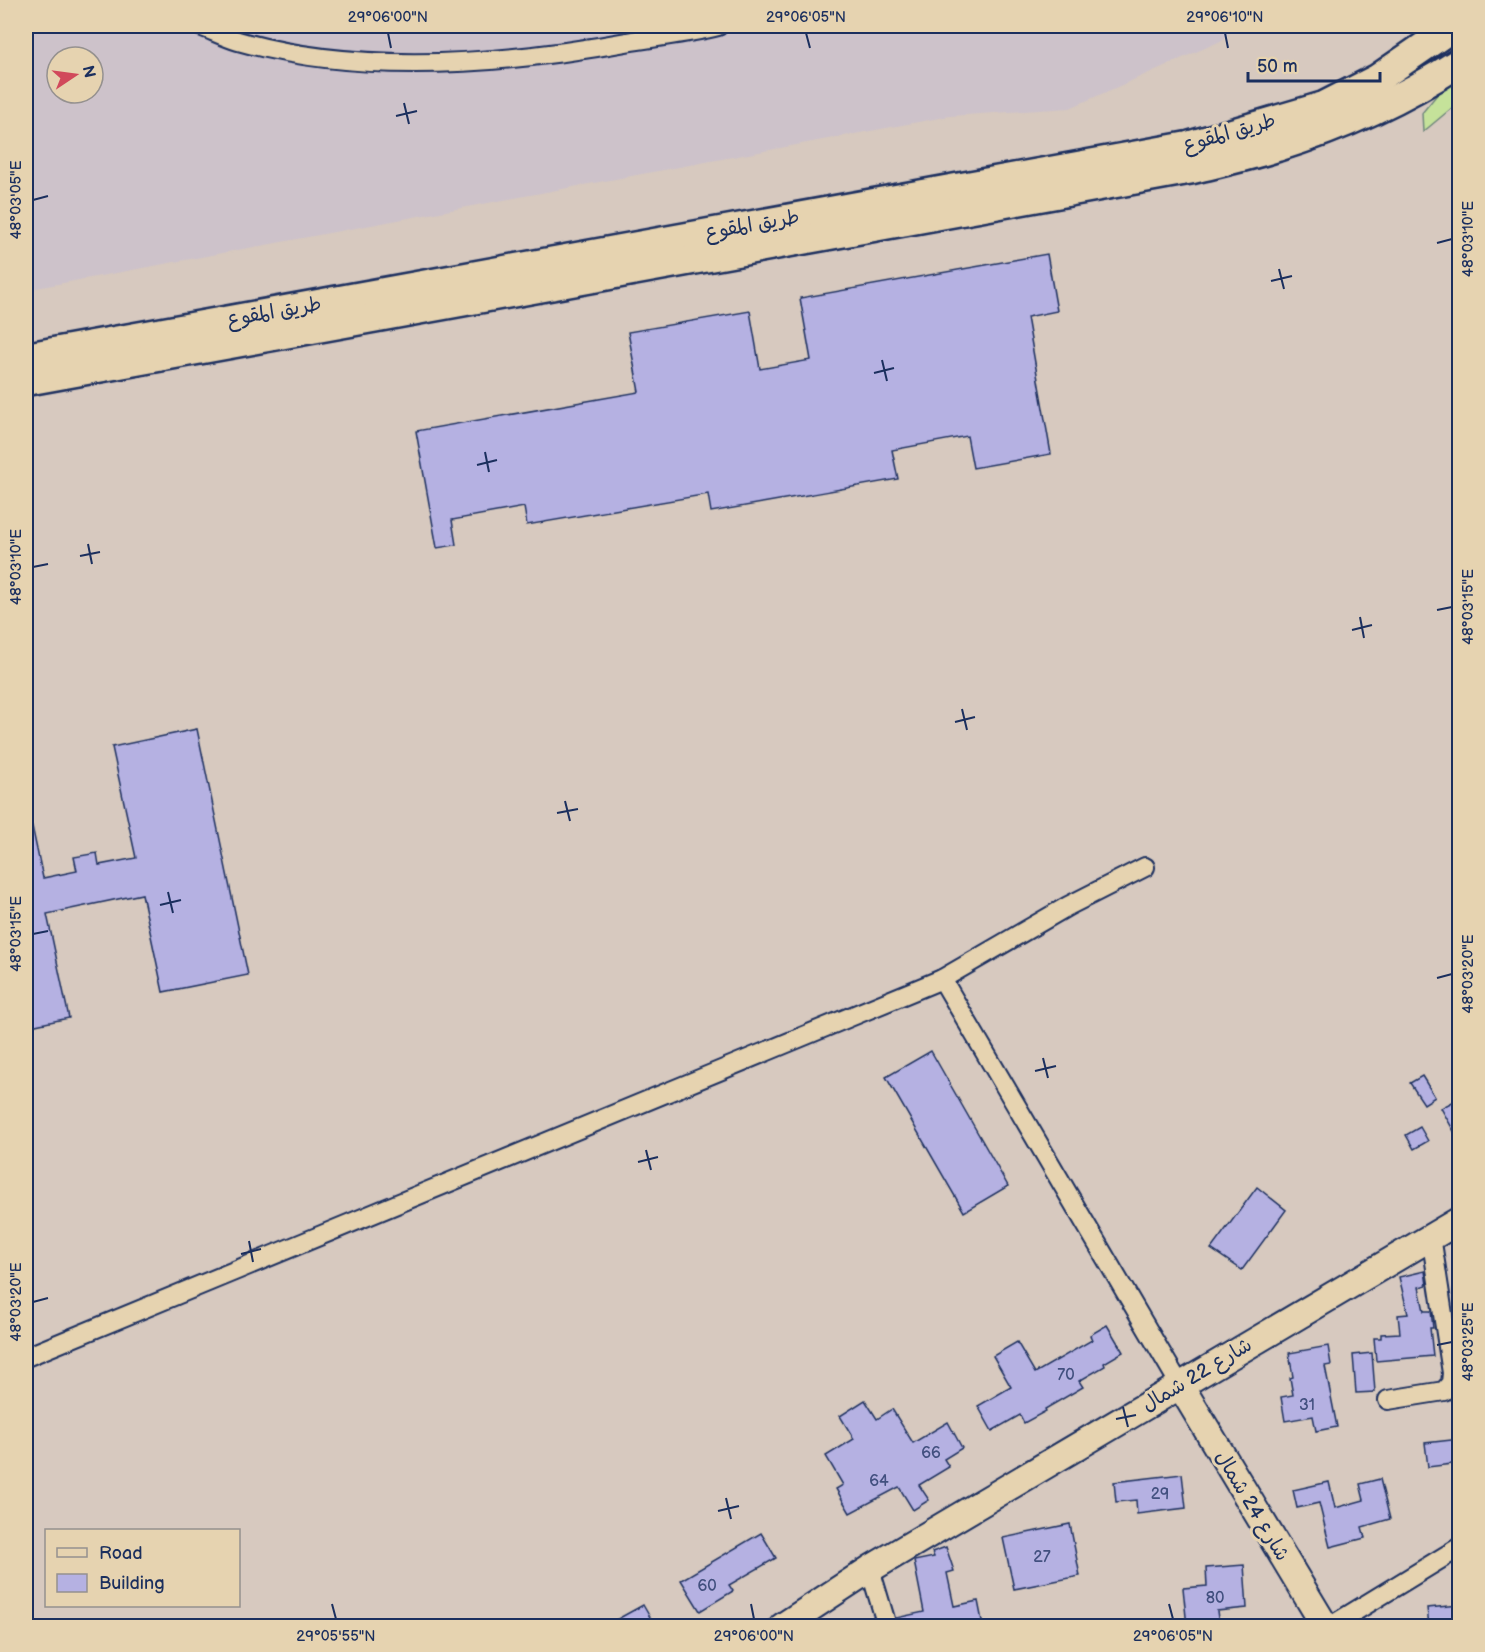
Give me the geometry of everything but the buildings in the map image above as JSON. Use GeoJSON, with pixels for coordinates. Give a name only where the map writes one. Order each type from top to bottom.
{"type":"FeatureCollection","features":[{"type":"Feature","properties":{"kind":"main road","name":"طريق المقوع"},"geometry":{"type":"LineString","coordinates":[[26,357],[1188,146],[1324,106],[1377,79],[1454,26]]}},
{"type":"Feature","properties":{"kind":"main road","name":"طريق المقوع"},"geometry":{"type":"LineString","coordinates":[[26,381],[1193,170],[1275,148],[1333,128],[1390,103],[1460,62]]}},
{"type":"Feature","properties":{"kind":"street"},"geometry":{"type":"LineString","coordinates":[[200,26],[237,41],[317,57],[403,63],[499,61],[600,47],[718,26]]}},
{"type":"Feature","properties":{"kind":"street"},"geometry":{"type":"LineString","coordinates":[[26,1357],[942,979],[1068,906],[1145,867]]}},
{"type":"Feature","properties":{"kind":"street"},"geometry":{"type":"LineString","coordinates":[[942,979],[1180,1385]]}},
{"type":"Feature","properties":{"kind":"street","name":"شارع 22 شمال"},"geometry":{"type":"LineString","coordinates":[[783,1626],[870,1569],[1460,1220]]}},
{"type":"Feature","properties":{"kind":"street"},"geometry":{"type":"LineString","coordinates":[[1388,1400],[1444,1391],[1455,1383],[1431,1236]]}},
{"type":"Feature","properties":{"kind":"street","name":"شارع 24 شمال"},"geometry":{"type":"LineString","coordinates":[[1180,1385],[1325,1626]]}},
{"type":"Feature","properties":{"kind":"street"},"geometry":{"type":"LineString","coordinates":[[1331,1626],[1460,1547]]}},
{"type":"Feature","properties":{"kind":"street"},"geometry":{"type":"LineString","coordinates":[[870,1569],[887,1626]]}},
{"type":"Feature","properties":{"kind":"shaded area"},"geometry":{"type":"Polygon","coordinates":[[[26,26],[1235,26],[1223,40],[1070,108],[950,116],[26,290],[26,26]]]}},
{"type":"Feature","properties":{"kind":"green space"},"geometry":{"type":"Polygon","coordinates":[[[1459,76],[1459,102],[1423,132],[1422,113],[1444,86],[1459,76]]]}}]}
